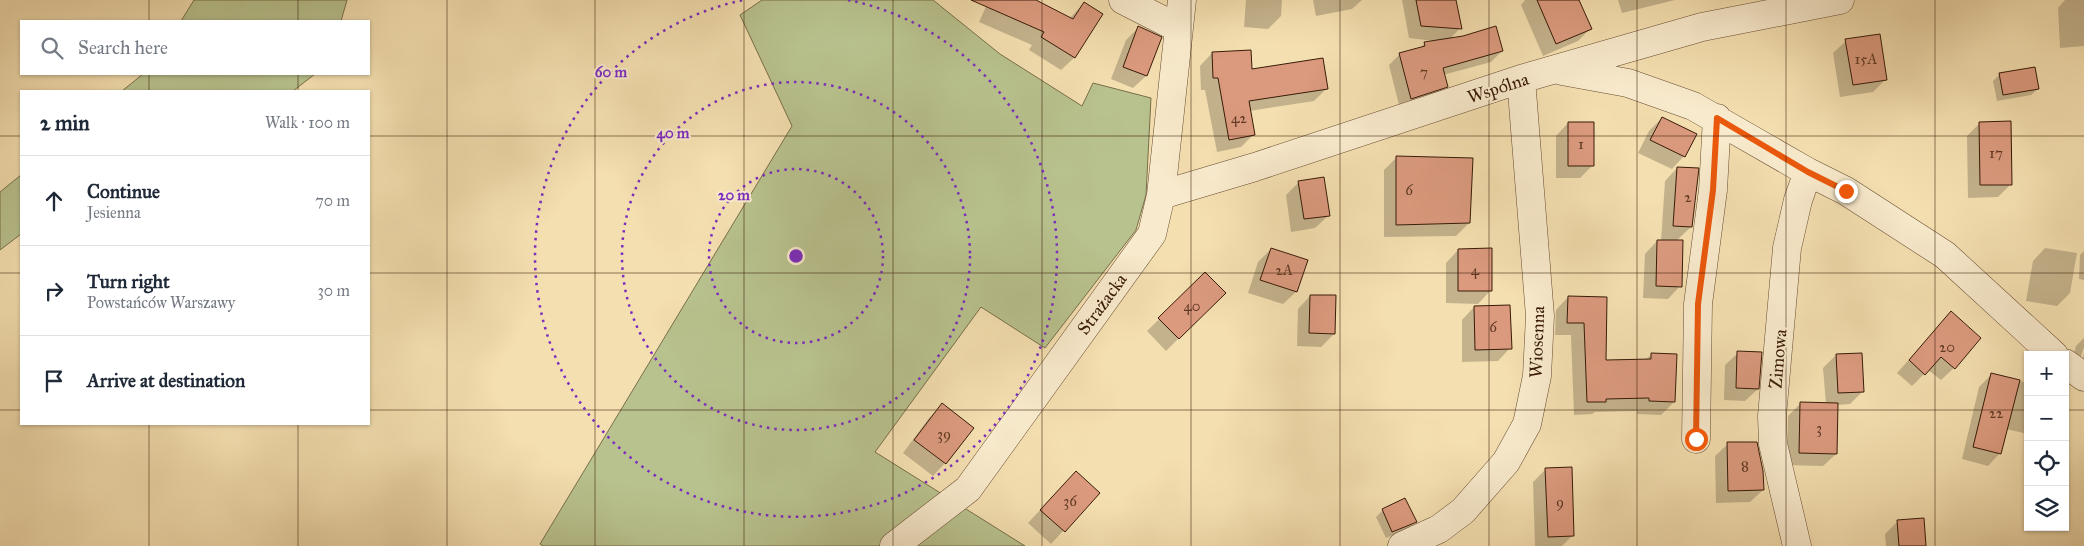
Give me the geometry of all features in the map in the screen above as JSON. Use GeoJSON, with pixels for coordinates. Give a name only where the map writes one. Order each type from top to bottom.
{"type":"FeatureCollection","features":[{"type":"Feature","properties":{"kind":"street"},"geometry":{"type":"LineString","coordinates":[[1123,0],[1178,28]]}},
{"type":"Feature","properties":{"kind":"street","name":"Strażacka"},"geometry":{"type":"LineString","coordinates":[[894,546],[968,489],[1152,234],[1161,196],[1182,0]]}},
{"type":"Feature","properties":{"kind":"street","name":"Wspólna"},"geometry":{"type":"LineString","coordinates":[[1161,196],[1556,69],[1702,27],[1840,0]]}},
{"type":"Feature","properties":{"kind":"street"},"geometry":{"type":"LineString","coordinates":[[1556,69],[1628,83],[1693,106],[1717,118],[1808,172],[1846,191],[1945,256],[2050,351]]}},
{"type":"Feature","properties":{"kind":"street","name":"Wiosenna"},"geometry":{"type":"LineString","coordinates":[[1402,546],[1438,529],[1462,511],[1506,462],[1527,424],[1537,376],[1540,316],[1521,80]]}},
{"type":"Feature","properties":{"kind":"street"},"geometry":{"type":"LineString","coordinates":[[1696,439],[1698,304],[1713,190],[1717,118]]}},
{"type":"Feature","properties":{"kind":"street","name":"Zimowa"},"geometry":{"type":"LineString","coordinates":[[1797,546],[1773,444],[1772,416],[1786,248],[1798,200],[1808,172]]}},
{"type":"Feature","properties":{"kind":"street"},"geometry":{"type":"LineString","coordinates":[[2069,366],[2084,376]]}},
{"type":"Feature","properties":{"kind":"green space"},"geometry":{"type":"Polygon","coordinates":[[[194,0],[347,0],[341,20],[182,20],[194,0]]]}},
{"type":"Feature","properties":{"kind":"green space"},"geometry":{"type":"Polygon","coordinates":[[[762,0],[933,0],[1000,54],[1082,106],[1093,83],[1151,98],[1146,195],[1136,230],[1045,348],[981,307],[875,452],[1025,546],[543,546],[540,544],[792,126],[740,15],[762,0]]]}},
{"type":"Feature","properties":{"kind":"green space"},"geometry":{"type":"Polygon","coordinates":[[[142,75],[314,75],[294,90],[123,90],[142,75]]]}},
{"type":"Feature","properties":{"kind":"green space"},"geometry":{"type":"Polygon","coordinates":[[[20,176],[20,235],[0,250],[0,192],[20,176]]]}},
{"type":"Feature","properties":{"kind":"building"},"geometry":{"type":"Polygon","coordinates":[[[971,0],[1036,0],[1073,19],[1084,2],[1103,14],[1075,58],[1041,37],[1044,32],[971,0]]]}},
{"type":"Feature","properties":{"kind":"building"},"geometry":{"type":"Polygon","coordinates":[[[1416,0],[1456,0],[1462,29],[1421,26],[1416,0]]]}},
{"type":"Feature","properties":{"kind":"building"},"geometry":{"type":"Polygon","coordinates":[[[1537,0],[1579,0],[1592,29],[1556,44],[1537,0]]]}},
{"type":"Feature","properties":{"kind":"building"},"geometry":{"type":"Polygon","coordinates":[[[1138,26],[1162,37],[1147,76],[1123,67],[1138,26]]]}},
{"type":"Feature","properties":{"kind":"building"},"geometry":{"type":"Polygon","coordinates":[[[1496,26],[1503,51],[1443,68],[1448,87],[1411,99],[1399,53],[1425,46],[1424,42],[1463,36],[1496,26]]]}},
{"type":"Feature","properties":{"kind":"building"},"geometry":{"type":"Polygon","coordinates":[[[1880,34],[1887,80],[1853,85],[1845,39],[1880,34]]]}},
{"type":"Feature","properties":{"kind":"building"},"geometry":{"type":"Polygon","coordinates":[[[1251,50],[1252,69],[1323,58],[1328,89],[1249,101],[1255,135],[1229,140],[1218,78],[1213,78],[1212,52],[1251,50]]]}},
{"type":"Feature","properties":{"kind":"building"},"geometry":{"type":"Polygon","coordinates":[[[2035,67],[2039,89],[2003,95],[1999,73],[2035,67]]]}},
{"type":"Feature","properties":{"kind":"building"},"geometry":{"type":"Polygon","coordinates":[[[1662,117],[1697,134],[1685,157],[1650,140],[1662,117]]]}},
{"type":"Feature","properties":{"kind":"building"},"geometry":{"type":"Polygon","coordinates":[[[2011,121],[2012,185],[1980,185],[1979,122],[2011,121]]]}},
{"type":"Feature","properties":{"kind":"building"},"geometry":{"type":"Polygon","coordinates":[[[1568,122],[1594,122],[1594,166],[1568,166],[1568,122]]]}},
{"type":"Feature","properties":{"kind":"building"},"geometry":{"type":"Polygon","coordinates":[[[1396,156],[1473,158],[1470,223],[1396,225],[1396,156]]]}},
{"type":"Feature","properties":{"kind":"building"},"geometry":{"type":"Polygon","coordinates":[[[1677,167],[1699,168],[1692,227],[1673,226],[1677,167]]]}},
{"type":"Feature","properties":{"kind":"building"},"geometry":{"type":"Polygon","coordinates":[[[1324,177],[1330,216],[1304,219],[1298,181],[1324,177]]]}},
{"type":"Feature","properties":{"kind":"building"},"geometry":{"type":"Polygon","coordinates":[[[1657,240],[1683,240],[1682,287],[1656,286],[1657,240]]]}},
{"type":"Feature","properties":{"kind":"building"},"geometry":{"type":"Polygon","coordinates":[[[1271,248],[1308,260],[1297,292],[1260,280],[1271,248]]]}},
{"type":"Feature","properties":{"kind":"building"},"geometry":{"type":"Polygon","coordinates":[[[1492,248],[1492,291],[1458,291],[1458,249],[1492,248]]]}},
{"type":"Feature","properties":{"kind":"building"},"geometry":{"type":"Polygon","coordinates":[[[1205,272],[1226,293],[1179,339],[1158,318],[1205,272]]]}},
{"type":"Feature","properties":{"kind":"building"},"geometry":{"type":"Polygon","coordinates":[[[1310,295],[1336,295],[1335,334],[1309,333],[1310,295]]]}},
{"type":"Feature","properties":{"kind":"building"},"geometry":{"type":"Polygon","coordinates":[[[1568,296],[1607,297],[1606,360],[1651,359],[1651,353],[1677,354],[1675,402],[1649,401],[1649,398],[1606,399],[1606,402],[1587,402],[1584,323],[1567,323],[1568,296]]]}},
{"type":"Feature","properties":{"kind":"building"},"geometry":{"type":"Polygon","coordinates":[[[1510,305],[1512,349],[1475,350],[1474,306],[1510,305]]]}},
{"type":"Feature","properties":{"kind":"building"},"geometry":{"type":"Polygon","coordinates":[[[1951,311],[1981,338],[1955,369],[1941,357],[1925,375],[1909,360],[1951,311]]]}},
{"type":"Feature","properties":{"kind":"building"},"geometry":{"type":"Polygon","coordinates":[[[1737,351],[1762,352],[1759,389],[1736,388],[1737,351]]]}},
{"type":"Feature","properties":{"kind":"building"},"geometry":{"type":"Polygon","coordinates":[[[1862,353],[1864,392],[1838,393],[1836,354],[1862,353]]]}},
{"type":"Feature","properties":{"kind":"building"},"geometry":{"type":"Polygon","coordinates":[[[1991,373],[2020,380],[2001,454],[1973,447],[1991,373]]]}},
{"type":"Feature","properties":{"kind":"building"},"geometry":{"type":"Polygon","coordinates":[[[1800,402],[1838,403],[1837,454],[1799,453],[1800,402]]]}},
{"type":"Feature","properties":{"kind":"building"},"geometry":{"type":"Polygon","coordinates":[[[942,403],[974,428],[946,464],[914,440],[942,403]]]}},
{"type":"Feature","properties":{"kind":"building"},"geometry":{"type":"Polygon","coordinates":[[[1727,442],[1757,442],[1763,471],[1764,490],[1728,491],[1727,442]]]}},
{"type":"Feature","properties":{"kind":"building"},"geometry":{"type":"Polygon","coordinates":[[[1572,467],[1574,536],[1548,537],[1545,468],[1572,467]]]}},
{"type":"Feature","properties":{"kind":"building"},"geometry":{"type":"Polygon","coordinates":[[[1076,471],[1100,493],[1065,532],[1040,510],[1076,471]]]}},
{"type":"Feature","properties":{"kind":"building"},"geometry":{"type":"Polygon","coordinates":[[[1405,498],[1417,522],[1392,532],[1382,509],[1405,498]]]}},
{"type":"Feature","properties":{"kind":"building"},"geometry":{"type":"Polygon","coordinates":[[[1924,518],[1926,546],[1899,546],[1897,520],[1924,518]]]}},
{"type":"Feature","properties":{"kind":"route"},"geometry":{"type":"LineString","coordinates":[[1696,439],[1698,304],[1713,190],[1717,118],[1808,172],[1846,191]]}}]}
